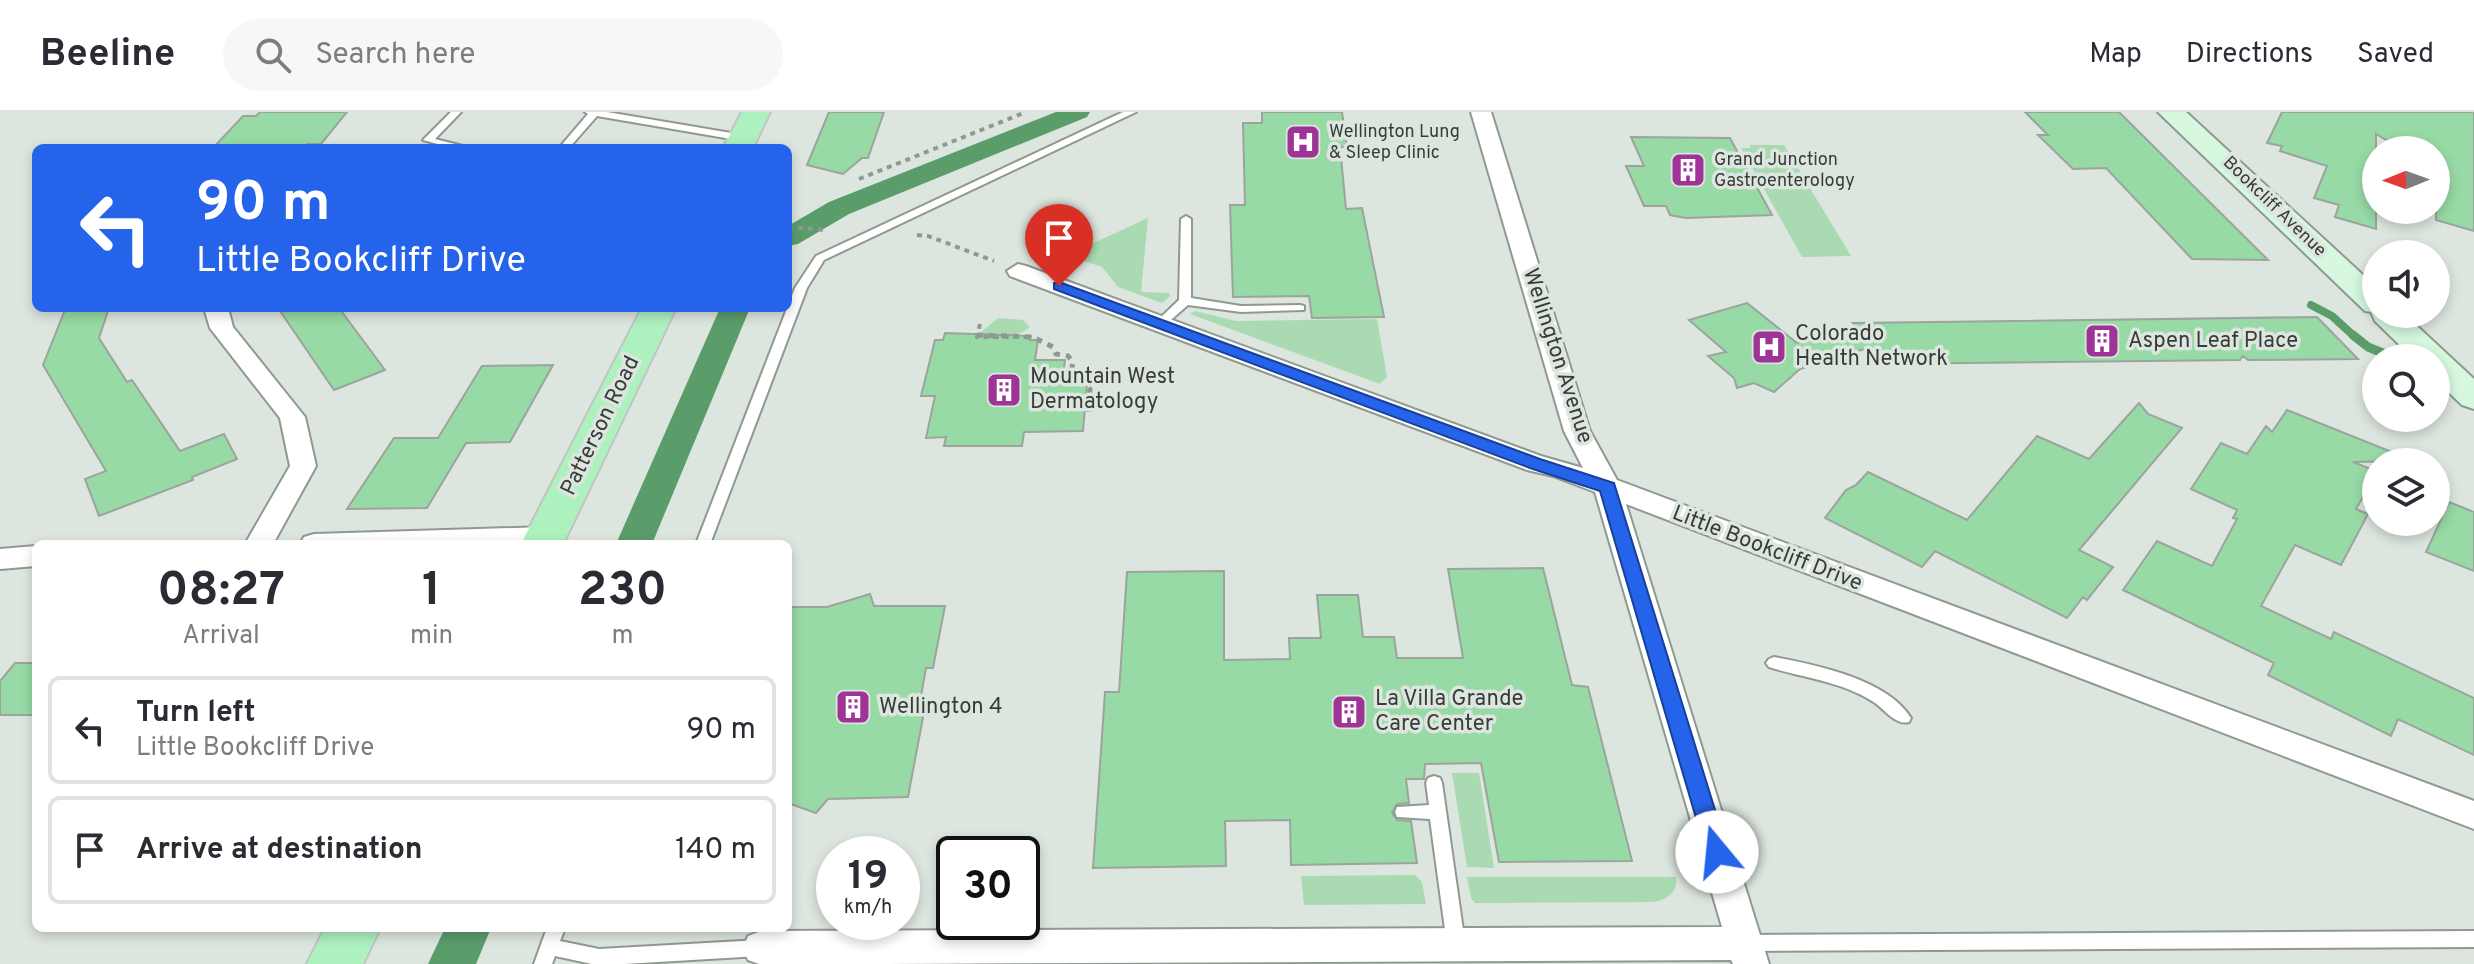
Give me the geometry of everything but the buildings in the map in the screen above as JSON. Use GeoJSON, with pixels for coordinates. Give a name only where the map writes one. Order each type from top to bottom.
{"type":"FeatureCollection","features":[{"type":"Feature","properties":{"kind":"main road"},"geometry":{"type":"LineString","coordinates":[[741,143],[756,112]]}},
{"type":"Feature","properties":{"kind":"main road","name":"Patterson Road"},"geometry":{"type":"LineString","coordinates":[[544,540],[657,312]]}},
{"type":"Feature","properties":{"kind":"main road"},"geometry":{"type":"LineString","coordinates":[[335,964],[351,932]]}},
{"type":"Feature","properties":{"kind":"street","name":"Wellington Avenue"},"geometry":{"type":"LineString","coordinates":[[1481,112],[1577,431],[1607,487],[1748,954]]}},
{"type":"Feature","properties":{"kind":"street","name":"Bookcliff Avenue"},"geometry":{"type":"LineString","coordinates":[[2171,112],[2362,291]]}},
{"type":"Feature","properties":{"kind":"street","name":"Little Bookcliff Drive"},"geometry":{"type":"LineString","coordinates":[[1018,271],[1536,464],[1558,468],[2474,815]]}},
{"type":"Feature","properties":{"kind":"street"},"geometry":{"type":"LineString","coordinates":[[217,312],[222,328],[292,417],[303,466],[261,540]]}},
{"type":"Feature","properties":{"kind":"street"},"geometry":{"type":"LineString","coordinates":[[2401,328],[2417,344]]}},
{"type":"Feature","properties":{"kind":"street"},"geometry":{"type":"LineString","coordinates":[[2450,375],[2474,398]]}},
{"type":"Feature","properties":{"kind":"street"},"geometry":{"type":"LineString","coordinates":[[0,559],[32,556]]}},
{"type":"Feature","properties":{"kind":"street"},"geometry":{"type":"LineString","coordinates":[[761,948],[1456,945],[1748,954]]}},
{"type":"Feature","properties":{"kind":"lane"},"geometry":{"type":"LineString","coordinates":[[447,144],[428,140],[456,112]]}},
{"type":"Feature","properties":{"kind":"lane"},"geometry":{"type":"LineString","coordinates":[[567,144],[593,112],[741,143]]}},
{"type":"Feature","properties":{"kind":"lane"},"geometry":{"type":"LineString","coordinates":[[657,125],[665,112]]}},
{"type":"Feature","properties":{"kind":"lane"},"geometry":{"type":"LineString","coordinates":[[792,312],[801,288],[820,258],[1131,112]]}},
{"type":"Feature","properties":{"kind":"lane"},"geometry":{"type":"LineString","coordinates":[[1161,323],[1185,301],[1186,219]]}},
{"type":"Feature","properties":{"kind":"lane"},"geometry":{"type":"LineString","coordinates":[[1185,301],[1241,309],[1300,308]]}},
{"type":"Feature","properties":{"kind":"lane"},"geometry":{"type":"LineString","coordinates":[[705,540],[792,312]]}},
{"type":"Feature","properties":{"kind":"lane"},"geometry":{"type":"LineString","coordinates":[[1774,663],[1810,670],[1883,699],[1903,718]]}},
{"type":"Feature","properties":{"kind":"lane"},"geometry":{"type":"LineString","coordinates":[[1434,783],[1456,945]]}},
{"type":"Feature","properties":{"kind":"lane"},"geometry":{"type":"LineString","coordinates":[[1403,812],[1438,812]]}},
{"type":"Feature","properties":{"kind":"lane"},"geometry":{"type":"LineString","coordinates":[[555,932],[546,956],[599,957],[761,948]]}},
{"type":"Feature","properties":{"kind":"lane"},"geometry":{"type":"LineString","coordinates":[[1748,954],[2474,939]]}},
{"type":"Feature","properties":{"kind":"path"},"geometry":{"type":"LineString","coordinates":[[859,179],[1026,112]]}},
{"type":"Feature","properties":{"kind":"path"},"geometry":{"type":"LineString","coordinates":[[792,227],[928,236],[1018,271]]}},
{"type":"Feature","properties":{"kind":"path"},"geometry":{"type":"LineString","coordinates":[[980,324],[977,337],[1033,337],[1053,347],[1056,354],[1068,356],[1073,362],[1072,380],[1085,383],[1090,389],[1089,412]]}},
{"type":"Feature","properties":{"kind":"green space"},"geometry":{"type":"Polygon","coordinates":[[[1750,145],[1784,145],[1851,256],[1802,257],[1741,148],[1750,148],[1750,145]]]}},
{"type":"Feature","properties":{"kind":"green space"},"geometry":{"type":"Polygon","coordinates":[[[1148,218],[1141,292],[1169,293],[1170,296],[1162,303],[1118,287],[1102,267],[1072,257],[1074,252],[1148,218]]]}},
{"type":"Feature","properties":{"kind":"green space"},"geometry":{"type":"Polygon","coordinates":[[[1195,311],[1236,321],[1377,319],[1387,377],[1380,384],[1190,314],[1195,311]]]}},
{"type":"Feature","properties":{"kind":"green space"},"geometry":{"type":"Polygon","coordinates":[[[998,318],[1023,320],[1030,327],[1012,335],[980,333],[998,318]]]}},
{"type":"Feature","properties":{"kind":"green space"},"geometry":{"type":"Polygon","coordinates":[[[1452,773],[1479,773],[1494,868],[1467,867],[1452,773]]]}},
{"type":"Feature","properties":{"kind":"green space"},"geometry":{"type":"Polygon","coordinates":[[[1415,875],[1422,882],[1426,904],[1304,905],[1301,876],[1415,875]]]}},
{"type":"Feature","properties":{"kind":"green space"},"geometry":{"type":"Polygon","coordinates":[[[1467,877],[1676,877],[1676,882],[1671,894],[1654,902],[1475,903],[1467,877]]]}},
{"type":"Feature","properties":{"kind":"waterway"},"geometry":{"type":"LineString","coordinates":[[792,236],[839,208],[1078,112]]}},
{"type":"Feature","properties":{"kind":"waterway"},"geometry":{"type":"LineString","coordinates":[[2311,305],[2332,316],[2355,337]]}},
{"type":"Feature","properties":{"kind":"waterway"},"geometry":{"type":"LineString","coordinates":[[636,540],[733,312]]}},
{"type":"Feature","properties":{"kind":"waterway"},"geometry":{"type":"LineString","coordinates":[[2353,335],[2364,344]]}},
{"type":"Feature","properties":{"kind":"waterway"},"geometry":{"type":"LineString","coordinates":[[452,964],[466,932]]}},
{"type":"Feature","properties":{"kind":"place","name":"Wellington Lung & Sleep Clinic"},"geometry":{"type":"Point","coordinates":[1303,142]}},
{"type":"Feature","properties":{"kind":"place","name":"Grand Junction Gastroenterology"},"geometry":{"type":"Point","coordinates":[1688,170]}},
{"type":"Feature","properties":{"kind":"place","name":"Aspen Leaf Place"},"geometry":{"type":"Point","coordinates":[2102,341]}},
{"type":"Feature","properties":{"kind":"place","name":"Colorado Health Network"},"geometry":{"type":"Point","coordinates":[1769,347]}},
{"type":"Feature","properties":{"kind":"place","name":"Mountain West Dermatology"},"geometry":{"type":"Point","coordinates":[1004,390]}},
{"type":"Feature","properties":{"kind":"place","name":"Wellington 4"},"geometry":{"type":"Point","coordinates":[853,707]}},
{"type":"Feature","properties":{"kind":"place","name":"La Villa Grande Care Center"},"geometry":{"type":"Point","coordinates":[1349,712]}},
{"type":"Feature","properties":{"kind":"route"},"geometry":{"type":"LineString","coordinates":[[1059,286],[1536,464],[1558,468],[1607,487],[1717,852]]}}]}
